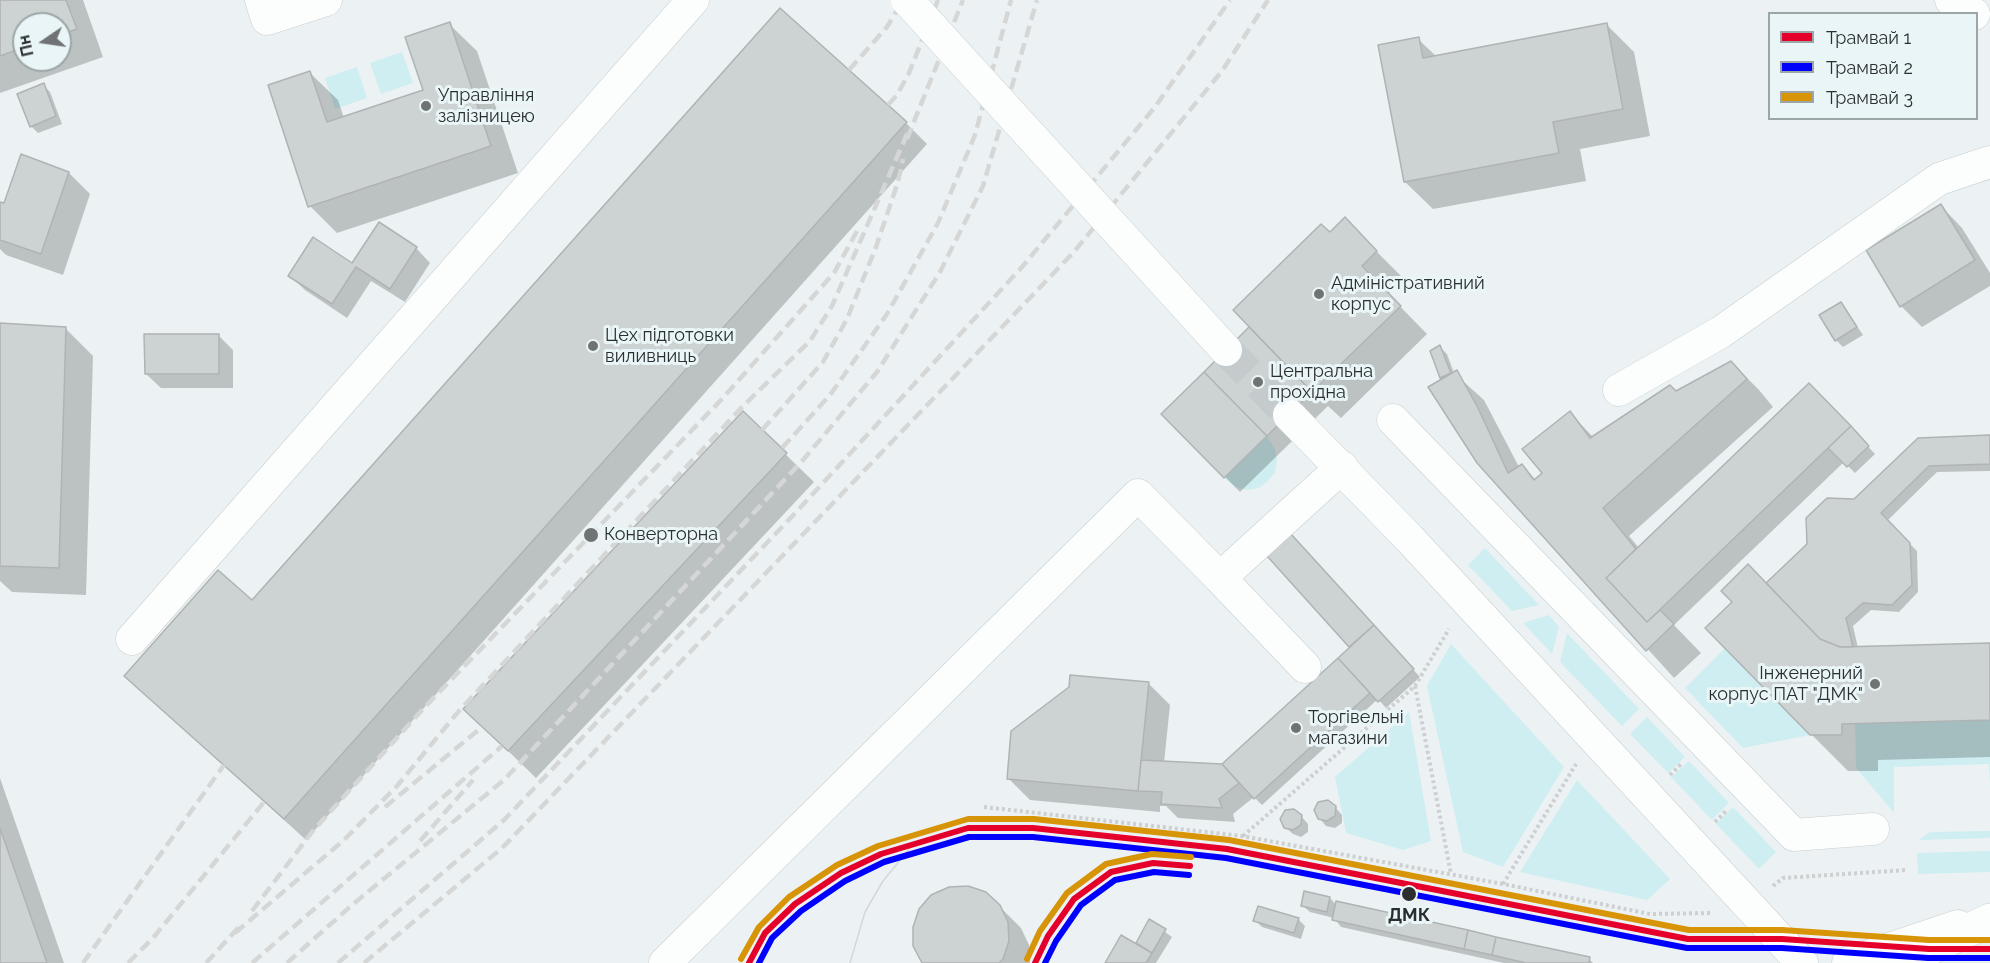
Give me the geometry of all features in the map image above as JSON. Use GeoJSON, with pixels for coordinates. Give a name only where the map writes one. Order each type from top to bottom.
{"type":"FeatureCollection","features":[{"type":"Feature","properties":{"kind":"main road"},"geometry":{"type":"LineString","coordinates":[[1915,963],[1929,949],[1990,921]]}},
{"type":"Feature","properties":{"kind":"street"},"geometry":{"type":"LineString","coordinates":[[261,0],[267,19],[326,0]]}},
{"type":"Feature","properties":{"kind":"street"},"geometry":{"type":"LineString","coordinates":[[132,639],[693,0]]}},
{"type":"Feature","properties":{"kind":"street"},"geometry":{"type":"LineString","coordinates":[[907,0],[1226,350]]}},
{"type":"Feature","properties":{"kind":"street"},"geometry":{"type":"LineString","coordinates":[[1951,0],[1972,12]]}},
{"type":"Feature","properties":{"kind":"street"},"geometry":{"type":"LineString","coordinates":[[1619,390],[1721,332],[1939,179],[1990,162]]}},
{"type":"Feature","properties":{"kind":"street"},"geometry":{"type":"LineString","coordinates":[[1289,415],[1342,467],[1749,903],[1802,963]]}},
{"type":"Feature","properties":{"kind":"street"},"geometry":{"type":"LineString","coordinates":[[1393,420],[1794,835],[1873,828]]}},
{"type":"Feature","properties":{"kind":"street"},"geometry":{"type":"LineString","coordinates":[[1220,578],[1342,467]]}},
{"type":"Feature","properties":{"kind":"street"},"geometry":{"type":"LineString","coordinates":[[664,963],[1138,495],[1305,667]]}},
{"type":"Feature","properties":{"kind":"street"},"geometry":{"type":"LineString","coordinates":[[1848,963],[1990,915]]}},
{"type":"Feature","properties":{"kind":"path"},"geometry":{"type":"LineString","coordinates":[[1441,620],[1457,637]]}},
{"type":"Feature","properties":{"kind":"path"},"geometry":{"type":"LineString","coordinates":[[1242,836],[1415,686],[1449,628]]}},
{"type":"Feature","properties":{"kind":"path"},"geometry":{"type":"LineString","coordinates":[[1415,686],[1451,874]]}},
{"type":"Feature","properties":{"kind":"path"},"geometry":{"type":"LineString","coordinates":[[1569,755],[1584,771]]}},
{"type":"Feature","properties":{"kind":"path"},"geometry":{"type":"LineString","coordinates":[[1503,884],[1576,763]]}},
{"type":"Feature","properties":{"kind":"path"},"geometry":{"type":"LineString","coordinates":[[984,807],[1242,836],[1451,874],[1650,914],[1736,912],[1783,878],[1906,870]]}},
{"type":"Feature","properties":{"kind":"shaded area"},"geometry":{"type":"Polygon","coordinates":[[[402,52],[413,83],[381,94],[370,63],[402,52]]]}},
{"type":"Feature","properties":{"kind":"shaded area"},"geometry":{"type":"Polygon","coordinates":[[[357,67],[367,98],[335,109],[325,78],[357,67]]]}},
{"type":"Feature","properties":{"kind":"shaded area"},"geometry":{"type":"Polygon","coordinates":[[[1267,436],[1275,449],[1277,460],[1275,472],[1268,481],[1259,488],[1247,490],[1236,487],[1224,478],[1267,436]]]}},
{"type":"Feature","properties":{"kind":"shaded area"},"geometry":{"type":"Polygon","coordinates":[[[1485,548],[1539,605],[1512,611],[1468,565],[1485,548]]]}},
{"type":"Feature","properties":{"kind":"shaded area"},"geometry":{"type":"Polygon","coordinates":[[[1549,615],[1559,627],[1552,654],[1523,623],[1549,615]]]}},
{"type":"Feature","properties":{"kind":"shaded area"},"geometry":{"type":"Polygon","coordinates":[[[1567,633],[1639,709],[1622,726],[1560,662],[1567,633]]]}},
{"type":"Feature","properties":{"kind":"shaded area"},"geometry":{"type":"Polygon","coordinates":[[[1451,644],[1564,767],[1503,867],[1463,852],[1427,686],[1451,644]]]}},
{"type":"Feature","properties":{"kind":"shaded area"},"geometry":{"type":"Polygon","coordinates":[[[1725,648],[1810,735],[1743,748],[1685,688],[1725,648]]]}},
{"type":"Feature","properties":{"kind":"shaded area"},"geometry":{"type":"Polygon","coordinates":[[[1409,712],[1431,841],[1403,850],[1346,833],[1335,777],[1409,712]]]}},
{"type":"Feature","properties":{"kind":"shaded area"},"geometry":{"type":"Polygon","coordinates":[[[1647,717],[1685,757],[1668,773],[1630,734],[1647,717]]]}},
{"type":"Feature","properties":{"kind":"shaded area"},"geometry":{"type":"Polygon","coordinates":[[[1990,720],[1990,789],[1989,764],[1894,767],[1894,813],[1856,768],[1855,723],[1990,720]]]}},
{"type":"Feature","properties":{"kind":"shaded area"},"geometry":{"type":"Polygon","coordinates":[[[1689,761],[1729,803],[1712,820],[1671,777],[1689,761]]]}},
{"type":"Feature","properties":{"kind":"shaded area"},"geometry":{"type":"Polygon","coordinates":[[[1577,780],[1670,879],[1647,900],[1520,872],[1577,780]]]}},
{"type":"Feature","properties":{"kind":"shaded area"},"geometry":{"type":"Polygon","coordinates":[[[1733,807],[1776,852],[1759,869],[1716,824],[1733,807]]]}},
{"type":"Feature","properties":{"kind":"shaded area"},"geometry":{"type":"Polygon","coordinates":[[[1990,831],[1990,838],[1919,840],[1930,832],[1990,831]]]}},
{"type":"Feature","properties":{"kind":"shaded area"},"geometry":{"type":"Polygon","coordinates":[[[1990,851],[1990,872],[1918,874],[1917,853],[1990,851]]]}},
{"type":"Feature","properties":{"kind":"building"},"geometry":{"type":"Polygon","coordinates":[[[0,0],[66,0],[71,12],[12,12],[12,52],[0,56],[0,0]]]}},
{"type":"Feature","properties":{"kind":"building","name":"Цех підготовки виливниць"},"geometry":{"type":"Polygon","coordinates":[[[780,8],[907,122],[284,819],[124,676],[218,570],[252,600],[780,8]]]}},
{"type":"Feature","properties":{"kind":"building"},"geometry":{"type":"Polygon","coordinates":[[[72,16],[77,29],[72,31],[72,16]]]}},
{"type":"Feature","properties":{"kind":"building","name":"Управління залізницею"},"geometry":{"type":"Polygon","coordinates":[[[450,22],[491,146],[308,207],[268,85],[310,71],[327,122],[423,90],[405,37],[450,22]]]}},
{"type":"Feature","properties":{"kind":"building"},"geometry":{"type":"Polygon","coordinates":[[[1607,23],[1623,109],[1553,122],[1559,153],[1404,182],[1378,45],[1419,37],[1423,58],[1607,23]]]}},
{"type":"Feature","properties":{"kind":"building"},"geometry":{"type":"Polygon","coordinates":[[[44,83],[56,116],[30,127],[17,94],[44,83]]]}},
{"type":"Feature","properties":{"kind":"building"},"geometry":{"type":"Polygon","coordinates":[[[21,154],[69,172],[41,254],[0,240],[0,202],[4,203],[21,154]]]}},
{"type":"Feature","properties":{"kind":"building"},"geometry":{"type":"Polygon","coordinates":[[[1941,204],[1975,260],[1900,307],[1866,250],[1941,204]]]}},
{"type":"Feature","properties":{"kind":"building","name":"Адміністративний корпус"},"geometry":{"type":"Polygon","coordinates":[[[1345,217],[1377,251],[1362,266],[1401,306],[1312,392],[1233,310],[1321,224],[1330,232],[1345,217]]]}},
{"type":"Feature","properties":{"kind":"building"},"geometry":{"type":"Polygon","coordinates":[[[379,222],[417,247],[390,289],[356,267],[332,304],[288,276],[313,237],[352,263],[379,222]]]}},
{"type":"Feature","properties":{"kind":"building"},"geometry":{"type":"Polygon","coordinates":[[[1841,302],[1857,327],[1835,341],[1819,315],[1841,302]]]}},
{"type":"Feature","properties":{"kind":"building"},"geometry":{"type":"Polygon","coordinates":[[[0,323],[66,327],[59,568],[0,566],[0,323]]]}},
{"type":"Feature","properties":{"kind":"building","name":"Центральна прохідна"},"geometry":{"type":"Polygon","coordinates":[[[1249,327],[1312,392],[1267,436],[1204,372],[1249,327]]]}},
{"type":"Feature","properties":{"kind":"building"},"geometry":{"type":"Polygon","coordinates":[[[144,334],[219,334],[219,374],[145,374],[144,334]]]}},
{"type":"Feature","properties":{"kind":"building"},"geometry":{"type":"Polygon","coordinates":[[[1440,345],[1451,373],[1440,378],[1430,351],[1440,345]]]}},
{"type":"Feature","properties":{"kind":"building"},"geometry":{"type":"Polygon","coordinates":[[[1731,361],[1747,379],[1603,508],[1636,549],[1606,578],[1647,622],[1660,610],[1674,624],[1646,651],[1477,463],[1428,387],[1457,370],[1478,408],[1508,473],[1522,464],[1534,480],[1542,473],[1522,449],[1570,411],[1590,438],[1670,385],[1676,391],[1731,361]]]}},
{"type":"Feature","properties":{"kind":"building"},"geometry":{"type":"Polygon","coordinates":[[[1204,372],[1267,436],[1224,478],[1161,414],[1204,372]]]}},
{"type":"Feature","properties":{"kind":"building"},"geometry":{"type":"Polygon","coordinates":[[[1809,383],[1851,426],[1647,622],[1606,578],[1809,383]]]}},
{"type":"Feature","properties":{"kind":"building"},"geometry":{"type":"Polygon","coordinates":[[[743,411],[787,453],[508,751],[463,709],[743,411]]]}},
{"type":"Feature","properties":{"kind":"building"},"geometry":{"type":"Polygon","coordinates":[[[1851,426],[1869,446],[1847,467],[1828,448],[1851,426]]]}},
{"type":"Feature","properties":{"kind":"building"},"geometry":{"type":"Polygon","coordinates":[[[1990,435],[1990,464],[1929,466],[1881,513],[1910,543],[1912,585],[1892,605],[1863,603],[1846,618],[1853,647],[1840,647],[1820,639],[1766,583],[1807,544],[1806,518],[1827,498],[1854,499],[1918,438],[1990,435]]]}},
{"type":"Feature","properties":{"kind":"building"},"geometry":{"type":"Polygon","coordinates":[[[1291,534],[1374,625],[1349,647],[1267,556],[1291,534]]]}},
{"type":"Feature","properties":{"kind":"building","name":"Інженерний корпус ПАТ \"ДМК\""},"geometry":{"type":"Polygon","coordinates":[[[1748,564],[1820,639],[1840,647],[1990,643],[1990,720],[1842,724],[1842,735],[1810,735],[1705,628],[1732,602],[1721,591],[1748,564]]]}},
{"type":"Feature","properties":{"kind":"building"},"geometry":{"type":"Polygon","coordinates":[[[1374,625],[1414,669],[1378,702],[1338,658],[1374,625]]]}},
{"type":"Feature","properties":{"kind":"building","name":"Торгівельні магазини"},"geometry":{"type":"Polygon","coordinates":[[[1338,658],[1370,693],[1254,799],[1222,764],[1338,658]]]}},
{"type":"Feature","properties":{"kind":"building"},"geometry":{"type":"Polygon","coordinates":[[[1070,675],[1149,682],[1138,791],[1007,779],[1011,731],[1069,687],[1070,675]]]}},
{"type":"Feature","properties":{"kind":"building"},"geometry":{"type":"Polygon","coordinates":[[[1141,760],[1222,764],[1239,783],[1219,799],[1222,808],[1161,804],[1162,792],[1138,791],[1141,760]]]}},
{"type":"Feature","properties":{"kind":"building"},"geometry":{"type":"Polygon","coordinates":[[[1328,800],[1336,806],[1335,816],[1327,821],[1318,819],[1314,810],[1318,802],[1328,800]]]}},
{"type":"Feature","properties":{"kind":"building"},"geometry":{"type":"Polygon","coordinates":[[[1294,809],[1302,815],[1301,825],[1293,830],[1284,828],[1280,819],[1285,810],[1294,809]]]}},
{"type":"Feature","properties":{"kind":"building"},"geometry":{"type":"Polygon","coordinates":[[[0,828],[47,963],[0,963],[0,828]]]}},
{"type":"Feature","properties":{"kind":"building"},"geometry":{"type":"Polygon","coordinates":[[[968,886],[986,892],[1000,905],[1008,922],[1009,941],[1003,959],[999,963],[922,963],[913,946],[913,927],[919,909],[931,895],[949,887],[968,886]]]}},
{"type":"Feature","properties":{"kind":"building"},"geometry":{"type":"Polygon","coordinates":[[[1304,891],[1330,897],[1327,912],[1301,906],[1304,891]]]}},
{"type":"Feature","properties":{"kind":"building"},"geometry":{"type":"Polygon","coordinates":[[[1336,901],[1468,930],[1464,949],[1332,920],[1336,901]]]}},
{"type":"Feature","properties":{"kind":"building"},"geometry":{"type":"Polygon","coordinates":[[[1258,906],[1299,918],[1294,933],[1253,921],[1258,906]]]}},
{"type":"Feature","properties":{"kind":"building"},"geometry":{"type":"Polygon","coordinates":[[[1149,919],[1166,929],[1152,953],[1136,943],[1149,919]]]}},
{"type":"Feature","properties":{"kind":"building"},"geometry":{"type":"Polygon","coordinates":[[[1468,930],[1496,937],[1492,955],[1464,949],[1468,930]]]}},
{"type":"Feature","properties":{"kind":"building"},"geometry":{"type":"Polygon","coordinates":[[[1121,935],[1152,953],[1146,963],[1105,963],[1121,935]]]}},
{"type":"Feature","properties":{"kind":"building"},"geometry":{"type":"Polygon","coordinates":[[[1496,937],[1590,957],[1589,963],[1526,963],[1492,955],[1496,937]]]}},
{"type":"Feature","properties":{"kind":"tunnel"},"geometry":{"type":"LineString","coordinates":[[1226,350],[1289,415]]}},
{"type":"Feature","properties":{"kind":"tram line","name":"3"},"geometry":{"type":"LineString","coordinates":[[741,959],[759,927],[789,897],[837,865],[878,846],[968,819],[1034,819],[1229,840],[1689,930],[1782,930],[1929,940],[1990,940]]}},
{"type":"Feature","properties":{"kind":"tram line","name":"1"},"geometry":{"type":"LineString","coordinates":[[749,963],[765,933],[795,904],[841,873],[881,854],[968,828],[1033,828],[1227,849],[1688,939],[1782,939],[1929,949],[1990,949]]}},
{"type":"Feature","properties":{"kind":"tram line","name":"2"},"geometry":{"type":"LineString","coordinates":[[759,963],[772,938],[801,911],[845,881],[884,862],[969,837],[1033,837],[1226,858],[1687,948],[1782,948],[1928,958],[1990,958]]}},
{"type":"Feature","properties":{"kind":"tram line"},"geometry":{"type":"LineString","coordinates":[[850,963],[865,912],[883,881],[914,843]]}},
{"type":"Feature","properties":{"kind":"tram line","name":"3"},"geometry":{"type":"LineString","coordinates":[[1027,959],[1040,931],[1067,893],[1106,864],[1152,854],[1191,857]]}},
{"type":"Feature","properties":{"kind":"tram line","name":"1"},"geometry":{"type":"LineString","coordinates":[[1035,963],[1048,936],[1074,899],[1111,872],[1153,863],[1190,866]]}},
{"type":"Feature","properties":{"kind":"tram line","name":"2"},"geometry":{"type":"LineString","coordinates":[[1045,963],[1056,941],[1081,905],[1115,880],[1154,872],[1189,875]]}},
{"type":"Feature","properties":{"kind":"railway"},"geometry":{"type":"LineString","coordinates":[[849,70],[887,27],[903,0]]}},
{"type":"Feature","properties":{"kind":"railway"},"geometry":{"type":"LineString","coordinates":[[888,105],[897,95],[909,73],[938,0]]}},
{"type":"Feature","properties":{"kind":"railway"},"geometry":{"type":"LineString","coordinates":[[907,139],[963,0]]}},
{"type":"Feature","properties":{"kind":"railway"},"geometry":{"type":"LineString","coordinates":[[782,448],[830,395],[887,314],[938,223],[975,135],[1011,0]]}},
{"type":"Feature","properties":{"kind":"railway"},"geometry":{"type":"LineString","coordinates":[[287,963],[352,905],[504,780],[803,460],[877,372],[940,272],[983,186],[1037,0]]}},
{"type":"Feature","properties":{"kind":"railway"},"geometry":{"type":"LineString","coordinates":[[338,963],[504,820],[799,509],[1022,267],[1155,107],[1230,0]]}},
{"type":"Feature","properties":{"kind":"railway"},"geometry":{"type":"LineString","coordinates":[[364,963],[502,848],[1073,253],[1222,71],[1268,0]]}},
{"type":"Feature","properties":{"kind":"railway"},"geometry":{"type":"LineString","coordinates":[[235,933],[344,840],[397,786],[458,712],[742,407],[810,341],[832,306],[908,132]]}},
{"type":"Feature","properties":{"kind":"railway"},"geometry":{"type":"LineString","coordinates":[[762,430],[823,362],[847,319],[876,247],[898,182],[903,159]]}},
{"type":"Feature","properties":{"kind":"railway"},"geometry":{"type":"LineString","coordinates":[[252,911],[312,832],[423,709],[721,400],[834,273],[857,231]]}},
{"type":"Feature","properties":{"kind":"railway"},"geometry":{"type":"LineString","coordinates":[[385,807],[482,727]]}},
{"type":"Feature","properties":{"kind":"railway"},"geometry":{"type":"LineString","coordinates":[[252,963],[502,746]]}},
{"type":"Feature","properties":{"kind":"railway"},"geometry":{"type":"LineString","coordinates":[[83,963],[224,765]]}},
{"type":"Feature","properties":{"kind":"railway"},"geometry":{"type":"LineString","coordinates":[[420,841],[473,780]]}},
{"type":"Feature","properties":{"kind":"railway"},"geometry":{"type":"LineString","coordinates":[[128,963],[153,938],[264,802]]}},
{"type":"Feature","properties":{"kind":"railway"},"geometry":{"type":"LineString","coordinates":[[206,963],[239,927]]}},
{"type":"Feature","properties":{"kind":"place","name":"Управління залізницею"},"geometry":{"type":"Point","coordinates":[426,106]}},
{"type":"Feature","properties":{"kind":"place","name":"Адміністративний корпус"},"geometry":{"type":"Point","coordinates":[1319,294]}},
{"type":"Feature","properties":{"kind":"place","name":"Цех підготовки виливниць"},"geometry":{"type":"Point","coordinates":[593,346]}},
{"type":"Feature","properties":{"kind":"place","name":"Центральна прохідна"},"geometry":{"type":"Point","coordinates":[1258,382]}},
{"type":"Feature","properties":{"kind":"place","name":"Конверторна"},"geometry":{"type":"Point","coordinates":[591,535]}},
{"type":"Feature","properties":{"kind":"place","name":"Інженерний корпус ПАТ \"ДМК\""},"geometry":{"type":"Point","coordinates":[1875,684]}},
{"type":"Feature","properties":{"kind":"place","name":"Торгівельні магазини"},"geometry":{"type":"Point","coordinates":[1296,728]}},
{"type":"Feature","properties":{"kind":"place","name":"ДМК"},"geometry":{"type":"Point","coordinates":[1409,894]}}]}
